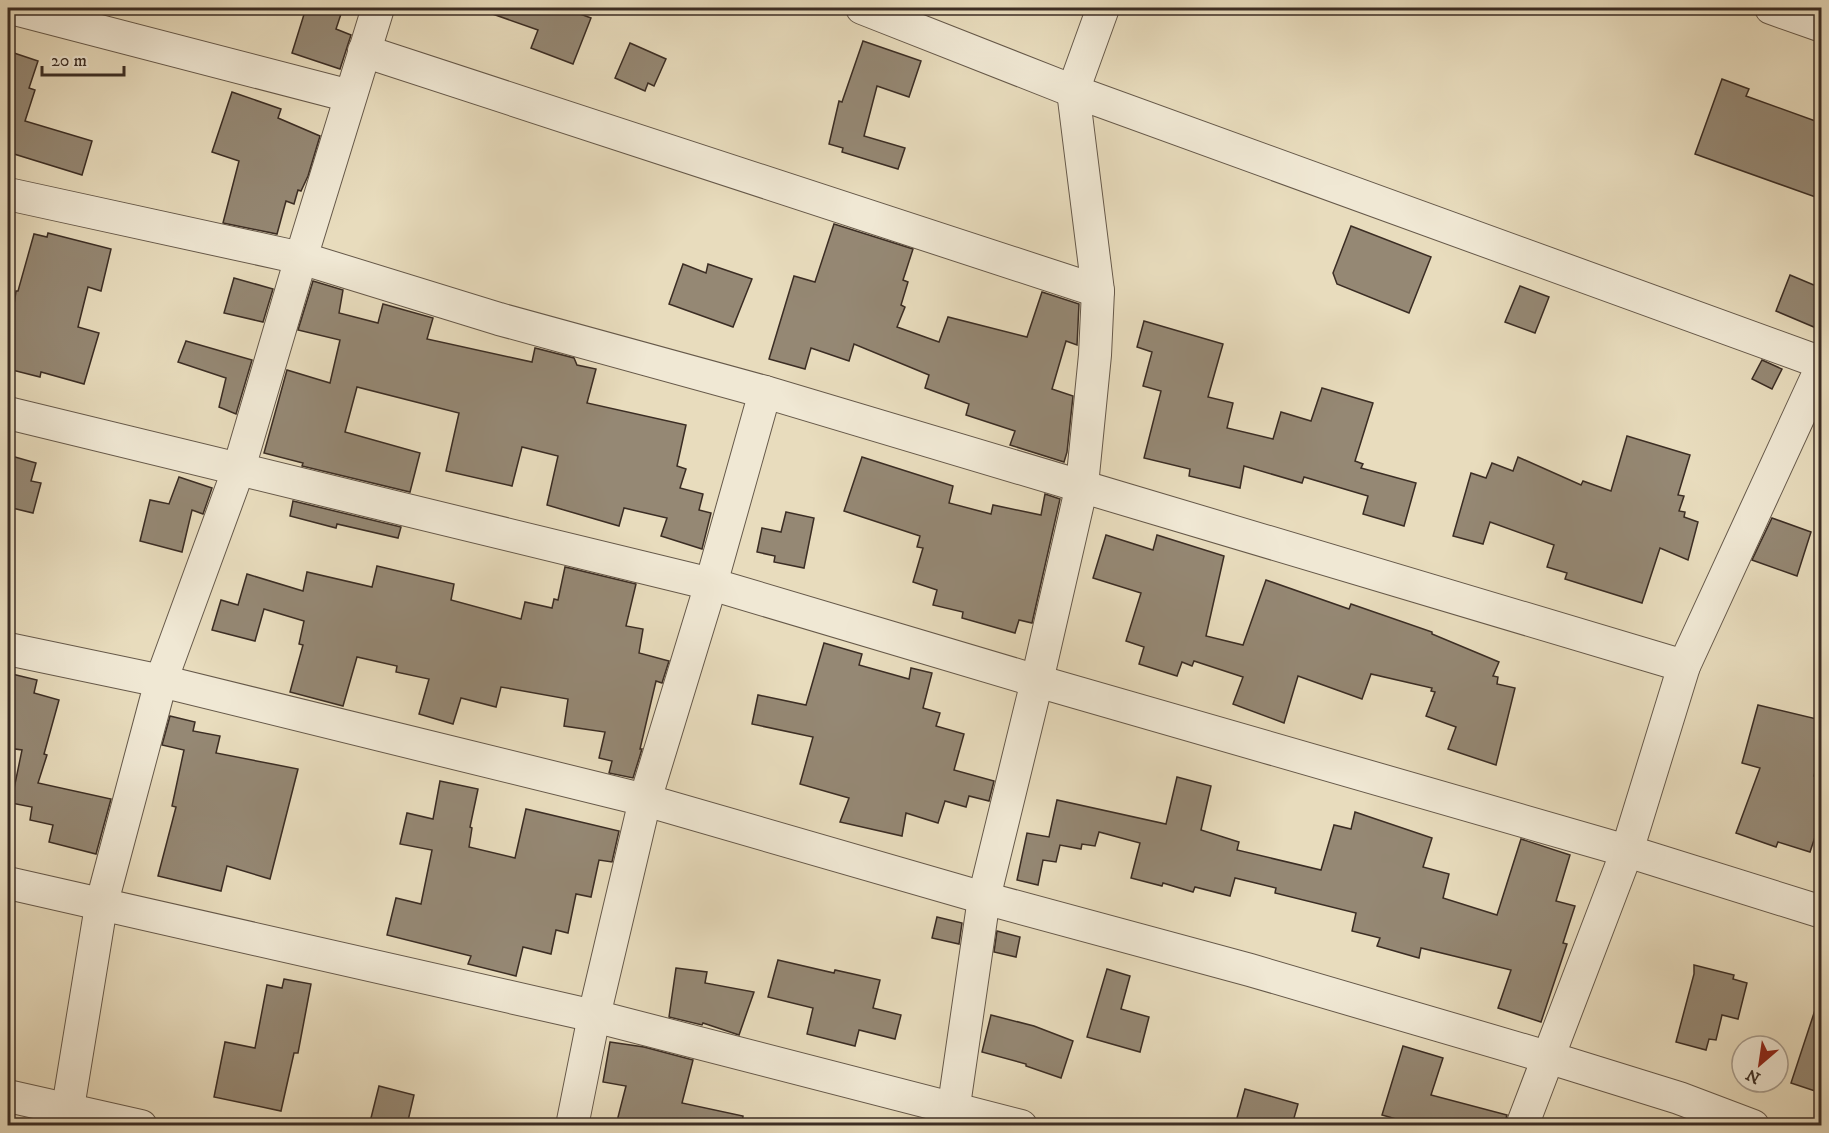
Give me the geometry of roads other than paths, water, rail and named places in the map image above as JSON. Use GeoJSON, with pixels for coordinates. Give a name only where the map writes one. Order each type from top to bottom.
{"type":"FeatureCollection","features":[{"type":"Feature","properties":{"kind":"street"},"geometry":{"type":"LineString","coordinates":[[11,8],[350,96]]}},
{"type":"Feature","properties":{"kind":"street"},"geometry":{"type":"LineString","coordinates":[[67,1117],[101,906],[161,681],[239,468],[378,8]]}},
{"type":"Feature","properties":{"kind":"street"},"geometry":{"type":"LineString","coordinates":[[862,8],[1072,90],[1821,364],[1684,666],[1627,851],[1522,1125]]}},
{"type":"Feature","properties":{"kind":"street"},"geometry":{"type":"LineString","coordinates":[[953,1117],[984,898],[1082,485],[1095,355],[1098,291],[1072,90],[1103,8]]}},
{"type":"Feature","properties":{"kind":"street"},"geometry":{"type":"LineString","coordinates":[[1771,8],[1821,26]]}},
{"type":"Feature","properties":{"kind":"street"},"geometry":{"type":"LineString","coordinates":[[364,51],[1098,291]]}},
{"type":"Feature","properties":{"kind":"street"},"geometry":{"type":"LineString","coordinates":[[8,194],[301,258],[499,319],[765,392],[1082,485],[1684,666]]}},
{"type":"Feature","properties":{"kind":"street"},"geometry":{"type":"LineString","coordinates":[[572,1125],[594,1016],[645,800],[711,584],[765,392]]}},
{"type":"Feature","properties":{"kind":"street"},"geometry":{"type":"LineString","coordinates":[[8,413],[711,584],[1037,681],[1627,851],[1821,912]]}},
{"type":"Feature","properties":{"kind":"street"},"geometry":{"type":"LineString","coordinates":[[8,650],[161,681],[645,800],[984,898],[1250,970],[1547,1057],[1679,1098],[1753,1125]]}},
{"type":"Feature","properties":{"kind":"street"},"geometry":{"type":"LineString","coordinates":[[8,883],[101,906],[594,1016],[953,1117],[1021,1125]]}},
{"type":"Feature","properties":{"kind":"street"},"geometry":{"type":"LineString","coordinates":[[8,1096],[67,1117],[141,1125]]}}]}
